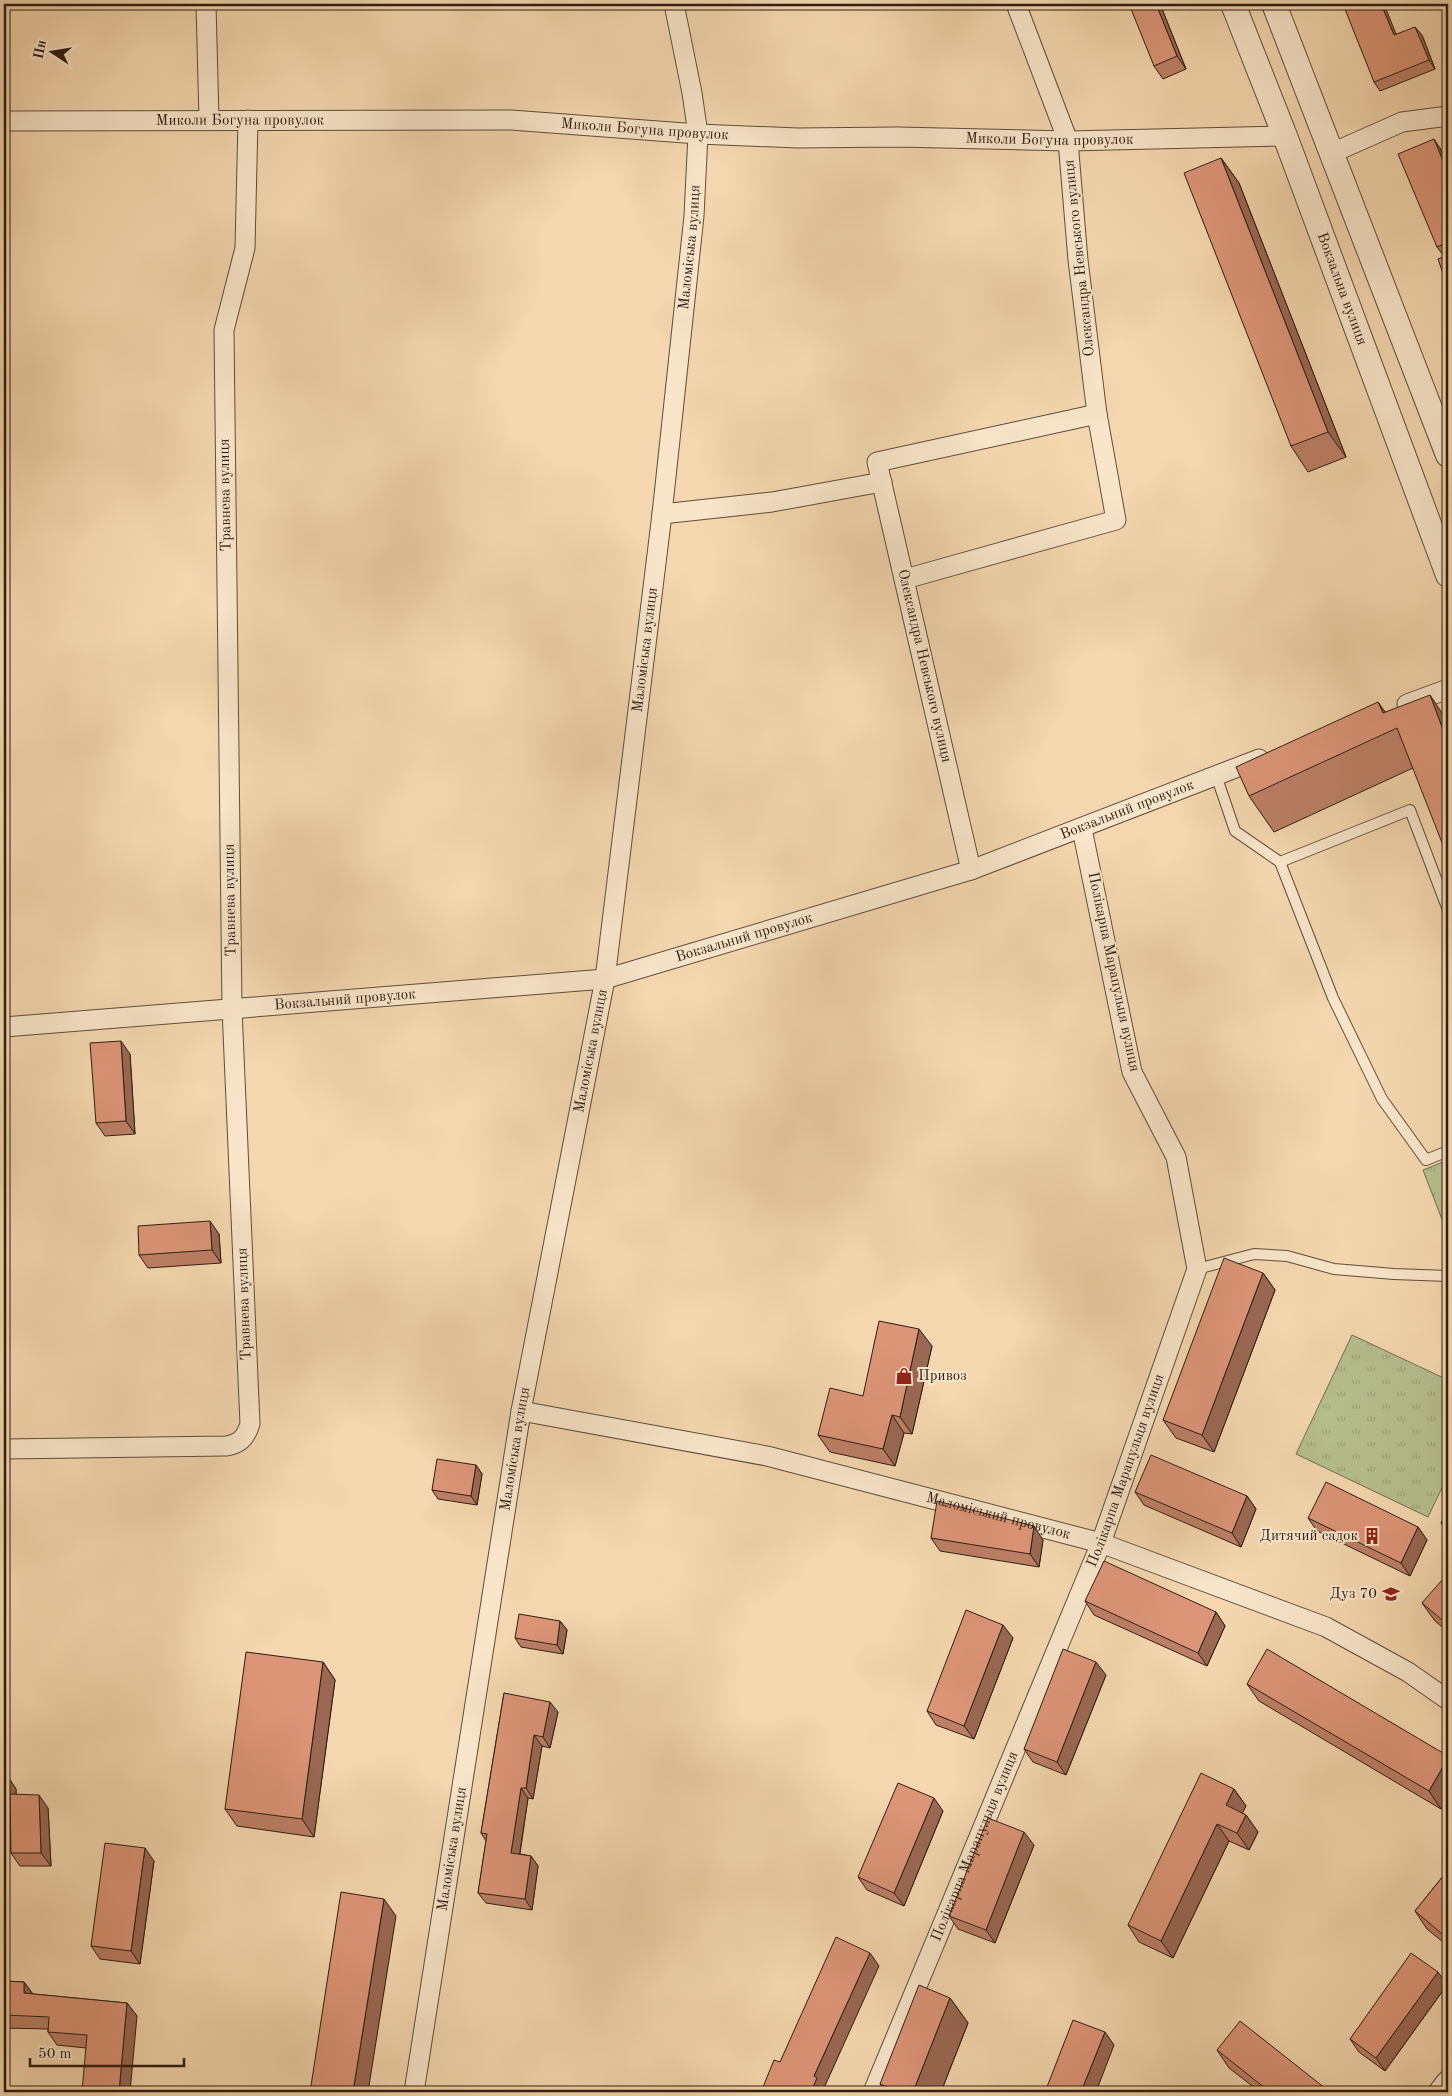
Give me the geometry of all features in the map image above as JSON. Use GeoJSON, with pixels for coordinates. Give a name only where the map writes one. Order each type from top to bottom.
{"type":"FeatureCollection","features":[{"type":"Feature","properties":{"kind":"street"},"geometry":{"type":"LineString","coordinates":[[206,4],[209,120]]}},
{"type":"Feature","properties":{"kind":"street","name":"Маломіська вулиця"},"geometry":{"type":"LineString","coordinates":[[414,2092],[521,1411],[605,979],[662,514],[694,216],[698,134],[674,4]]}},
{"type":"Feature","properties":{"kind":"street","name":"Олександра Невського вулиця"},"geometry":{"type":"LineString","coordinates":[[905,579],[1116,520],[1097,414],[1078,260],[1068,142],[1016,4]]}},
{"type":"Feature","properties":{"kind":"street","name":"Вокзальна вулиця"},"geometry":{"type":"LineString","coordinates":[[1233,4],[1285,136],[1448,575]]}},
{"type":"Feature","properties":{"kind":"street"},"geometry":{"type":"LineString","coordinates":[[1274,4],[1448,455]]}},
{"type":"Feature","properties":{"kind":"street"},"geometry":{"type":"LineString","coordinates":[[1332,153],[1402,122],[1448,116]]}},
{"type":"Feature","properties":{"kind":"street","name":"Травнева вулиця"},"geometry":{"type":"LineString","coordinates":[[4,1449],[226,1446],[235,1445],[242,1440],[248,1432],[250,1424],[232,1009],[224,330],[246,248],[248,120]]}},
{"type":"Feature","properties":{"kind":"street","name":"Миколи Богуна провулок"},"geometry":{"type":"LineString","coordinates":[[4,121],[511,120],[698,134],[798,138],[898,137],[1068,142],[1285,136]]}},
{"type":"Feature","properties":{"kind":"street","name":"Олександра Невського вулиця"},"geometry":{"type":"LineString","coordinates":[[970,870],[877,462],[1097,414]]}},
{"type":"Feature","properties":{"kind":"street"},"geometry":{"type":"LineString","coordinates":[[662,514],[772,502],[882,482]]}},
{"type":"Feature","properties":{"kind":"street"},"geometry":{"type":"LineString","coordinates":[[1392,710],[1448,689]]}},
{"type":"Feature","properties":{"kind":"street","name":"Вокзальний провулок"},"geometry":{"type":"LineString","coordinates":[[4,1027],[605,979],[970,870],[1082,829],[1272,755]]}},
{"type":"Feature","properties":{"kind":"street","name":"Полікарпа Марапульця вулиця"},"geometry":{"type":"LineString","coordinates":[[873,2092],[1101,1543],[1197,1269],[1176,1157],[1132,1072],[1082,829]]}},
{"type":"Feature","properties":{"kind":"street","name":"Маломіський провулок"},"geometry":{"type":"LineString","coordinates":[[521,1411],[767,1456],[1101,1543],[1326,1627],[1408,1672],[1448,1700]]}},
{"type":"Feature","properties":{"kind":"street"},"geometry":{"type":"LineString","coordinates":[[1441,2092],[1448,2083]]}},
{"type":"Feature","properties":{"kind":"lane"},"geometry":{"type":"LineString","coordinates":[[1216,776],[1235,831],[1280,862],[1333,998],[1382,1100],[1426,1160],[1448,1151]]}},
{"type":"Feature","properties":{"kind":"lane"},"geometry":{"type":"LineString","coordinates":[[1280,862],[1410,810],[1448,910]]}},
{"type":"Feature","properties":{"kind":"lane"},"geometry":{"type":"LineString","coordinates":[[1197,1269],[1254,1254],[1287,1256],[1334,1269],[1448,1276]]}},
{"type":"Feature","properties":{"kind":"green space"},"geometry":{"type":"Polygon","coordinates":[[[1448,1160],[1448,1235],[1423,1170],[1448,1160]]]}},
{"type":"Feature","properties":{"kind":"green space"},"geometry":{"type":"Polygon","coordinates":[[[1352,1335],[1448,1380],[1448,1475],[1428,1517],[1296,1454],[1352,1335]]]}},
{"type":"Feature","properties":{"kind":"building"},"geometry":{"type":"Polygon","coordinates":[[[1129,4],[1156,4],[1177,56],[1154,66],[1129,4]]]}},
{"type":"Feature","properties":{"kind":"building"},"geometry":{"type":"Polygon","coordinates":[[[1343,4],[1381,4],[1394,35],[1415,27],[1429,60],[1374,82],[1343,4]]]}},
{"type":"Feature","properties":{"kind":"building"},"geometry":{"type":"Polygon","coordinates":[[[1434,139],[1448,173],[1448,242],[1437,247],[1398,154],[1434,139]]]}},
{"type":"Feature","properties":{"kind":"building"},"geometry":{"type":"Polygon","coordinates":[[[1221,158],[1328,432],[1291,446],[1184,173],[1221,158]]]}},
{"type":"Feature","properties":{"kind":"building"},"geometry":{"type":"Polygon","coordinates":[[[1448,255],[1448,288],[1438,259],[1448,255]]]}},
{"type":"Feature","properties":{"kind":"building"},"geometry":{"type":"Polygon","coordinates":[[[1430,695],[1448,743],[1448,858],[1397,728],[1249,796],[1236,767],[1378,702],[1383,713],[1430,695]]]}},
{"type":"Feature","properties":{"kind":"building"},"geometry":{"type":"Polygon","coordinates":[[[121,1041],[126,1121],[96,1123],[90,1043],[121,1041]]]}},
{"type":"Feature","properties":{"kind":"building"},"geometry":{"type":"Polygon","coordinates":[[[210,1221],[212,1250],[139,1255],[138,1226],[210,1221]]]}},
{"type":"Feature","properties":{"kind":"building"},"geometry":{"type":"Polygon","coordinates":[[[1224,1258],[1263,1273],[1202,1435],[1163,1420],[1224,1258]]]}},
{"type":"Feature","properties":{"kind":"building"},"geometry":{"type":"Polygon","coordinates":[[[879,1321],[919,1329],[900,1417],[892,1415],[883,1449],[818,1435],[830,1388],[863,1396],[879,1321]]]}},
{"type":"Feature","properties":{"kind":"building"},"geometry":{"type":"Polygon","coordinates":[[[1151,1455],[1247,1496],[1232,1533],[1135,1492],[1151,1455]]]}},
{"type":"Feature","properties":{"kind":"building"},"geometry":{"type":"Polygon","coordinates":[[[437,1459],[476,1465],[471,1496],[432,1490],[437,1459]]]}},
{"type":"Feature","properties":{"kind":"building","name":"Дитячий садок"},"geometry":{"type":"Polygon","coordinates":[[[1326,1482],[1418,1527],[1401,1563],[1308,1518],[1326,1482]]]}},
{"type":"Feature","properties":{"kind":"building"},"geometry":{"type":"Polygon","coordinates":[[[937,1501],[1034,1526],[1030,1554],[931,1538],[937,1501]]]}},
{"type":"Feature","properties":{"kind":"building"},"geometry":{"type":"Polygon","coordinates":[[[1448,1511],[1448,1527],[1441,1523],[1448,1511]]]}},
{"type":"Feature","properties":{"kind":"building"},"geometry":{"type":"Polygon","coordinates":[[[1104,1561],[1216,1612],[1198,1653],[1085,1601],[1104,1561]]]}},
{"type":"Feature","properties":{"kind":"building"},"geometry":{"type":"Polygon","coordinates":[[[1442,1580],[1448,1585],[1448,1625],[1422,1603],[1442,1580]]]}},
{"type":"Feature","properties":{"kind":"building"},"geometry":{"type":"Polygon","coordinates":[[[966,1610],[1003,1625],[964,1726],[927,1711],[966,1610]]]}},
{"type":"Feature","properties":{"kind":"building"},"geometry":{"type":"Polygon","coordinates":[[[519,1614],[560,1621],[557,1645],[515,1638],[519,1614]]]}},
{"type":"Feature","properties":{"kind":"building"},"geometry":{"type":"Polygon","coordinates":[[[1063,1649],[1096,1662],[1057,1762],[1024,1749],[1063,1649]]]}},
{"type":"Feature","properties":{"kind":"building"},"geometry":{"type":"Polygon","coordinates":[[[1267,1649],[1448,1756],[1429,1791],[1247,1684],[1267,1649]]]}},
{"type":"Feature","properties":{"kind":"building"},"geometry":{"type":"Polygon","coordinates":[[[246,1652],[323,1662],[302,1819],[225,1809],[246,1652]]]}},
{"type":"Feature","properties":{"kind":"building"},"geometry":{"type":"Polygon","coordinates":[[[504,1693],[550,1702],[543,1737],[534,1735],[526,1788],[521,1788],[511,1853],[531,1856],[525,1899],[478,1893],[487,1834],[481,1833],[504,1693]]]}},
{"type":"Feature","properties":{"kind":"building"},"geometry":{"type":"Polygon","coordinates":[[[1201,1773],[1234,1789],[1226,1805],[1246,1815],[1237,1833],[1217,1824],[1161,1941],[1128,1925],[1201,1773]]]}},
{"type":"Feature","properties":{"kind":"building"},"geometry":{"type":"Polygon","coordinates":[[[4,1777],[8,1777],[7,1794],[4,1794],[4,1777]]]}},
{"type":"Feature","properties":{"kind":"building"},"geometry":{"type":"Polygon","coordinates":[[[898,1783],[934,1798],[894,1893],[858,1877],[898,1783]]]}},
{"type":"Feature","properties":{"kind":"building"},"geometry":{"type":"Polygon","coordinates":[[[10,1794],[39,1795],[41,1853],[11,1853],[10,1794]]]}},
{"type":"Feature","properties":{"kind":"building"},"geometry":{"type":"Polygon","coordinates":[[[988,1818],[1024,1832],[986,1930],[949,1916],[988,1818]]]}},
{"type":"Feature","properties":{"kind":"building"},"geometry":{"type":"Polygon","coordinates":[[[105,1843],[145,1848],[131,1951],[91,1946],[105,1843]]]}},
{"type":"Feature","properties":{"kind":"building"},"geometry":{"type":"Polygon","coordinates":[[[1448,1870],[1448,1939],[1415,1911],[1448,1870]]]}},
{"type":"Feature","properties":{"kind":"building"},"geometry":{"type":"Polygon","coordinates":[[[341,1892],[384,1899],[353,2092],[310,2092],[341,1892]]]}},
{"type":"Feature","properties":{"kind":"building"},"geometry":{"type":"Polygon","coordinates":[[[836,1937],[870,1953],[814,2076],[817,2078],[811,2092],[761,2092],[774,2060],[780,2062],[836,1937]]]}},
{"type":"Feature","properties":{"kind":"building"},"geometry":{"type":"Polygon","coordinates":[[[1411,1953],[1438,1972],[1376,2058],[1350,2039],[1411,1953]]]}},
{"type":"Feature","properties":{"kind":"building"},"geometry":{"type":"Polygon","coordinates":[[[4,1981],[24,1982],[24,1993],[127,2003],[119,2092],[82,2092],[87,2035],[48,2032],[49,2017],[4,2015],[4,1981]]]}},
{"type":"Feature","properties":{"kind":"building"},"geometry":{"type":"Polygon","coordinates":[[[919,1985],[950,1998],[913,2092],[900,2092],[880,2084],[919,1985]]]}},
{"type":"Feature","properties":{"kind":"building"},"geometry":{"type":"Polygon","coordinates":[[[1073,2020],[1105,2032],[1081,2092],[1045,2092],[1073,2020]]]}},
{"type":"Feature","properties":{"kind":"building"},"geometry":{"type":"Polygon","coordinates":[[[1240,2021],[1330,2092],[1270,2092],[1217,2050],[1240,2021]]]}},
{"type":"Feature","properties":{"kind":"place","name":"Привоз"},"geometry":{"type":"Point","coordinates":[904,1376]}},
{"type":"Feature","properties":{"kind":"place","name":"Дитячий садок"},"geometry":{"type":"Point","coordinates":[1372,1536]}},
{"type":"Feature","properties":{"kind":"place","name":"Дуз 70"},"geometry":{"type":"Point","coordinates":[1391,1594]}}]}
